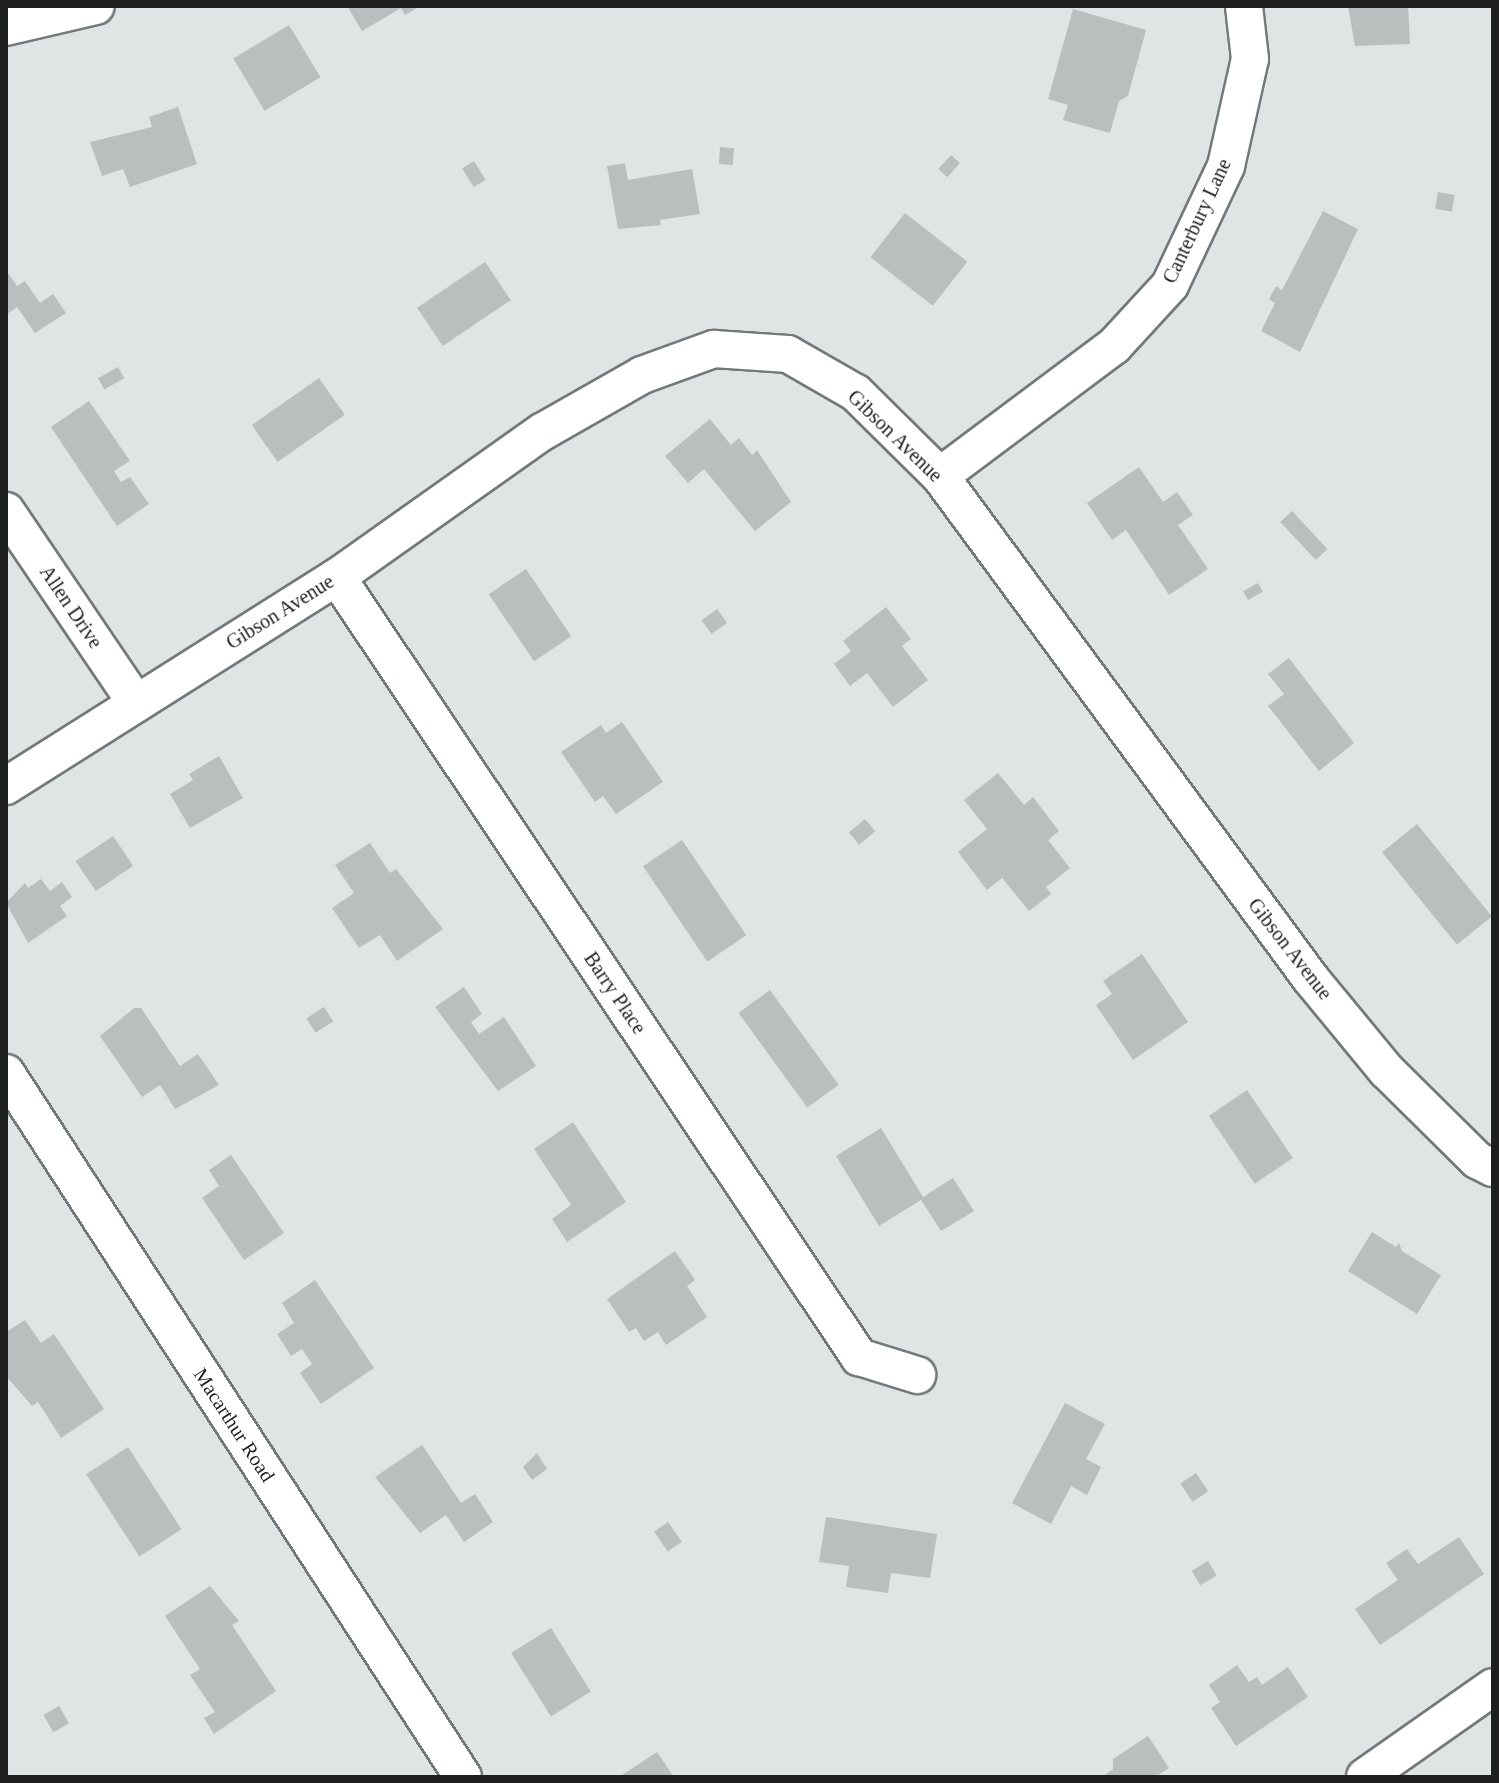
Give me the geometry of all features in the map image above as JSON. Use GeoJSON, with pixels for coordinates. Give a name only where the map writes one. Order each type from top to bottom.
{"type":"FeatureCollection","features":[{"type":"Feature","properties":{"kind":"street"},"geometry":{"type":"LineString","coordinates":[[6,27],[96,6]]}},
{"type":"Feature","properties":{"kind":"street","name":"Canterbury Lane"},"geometry":{"type":"LineString","coordinates":[[940,476],[1114,346],[1170,285],[1226,166],[1250,59],[1244,6]]}},
{"type":"Feature","properties":{"kind":"street","name":"Gibson Avenue"},"geometry":{"type":"LineString","coordinates":[[6,786],[337,577],[542,432],[642,375],[714,349],[788,354],[856,393],[940,476],[1321,990],[1386,1070],[1477,1160],[1493,1168]]}},
{"type":"Feature","properties":{"kind":"street","name":"Allen Drive"},"geometry":{"type":"LineString","coordinates":[[6,511],[136,703]]}},
{"type":"Feature","properties":{"kind":"street","name":"Barry Place"},"geometry":{"type":"LineString","coordinates":[[337,577],[859,1357],[917,1375]]}},
{"type":"Feature","properties":{"kind":"street","name":"Macarthur Road"},"geometry":{"type":"LineString","coordinates":[[6,1073],[463,1777]]}},
{"type":"Feature","properties":{"kind":"street"},"geometry":{"type":"LineString","coordinates":[[1365,1777],[1493,1687]]}},
{"type":"Feature","properties":{"kind":"building"},"geometry":{"type":"Polygon","coordinates":[[[347,6],[421,6],[405,15],[401,8],[362,31],[347,6]]]}},
{"type":"Feature","properties":{"kind":"building"},"geometry":{"type":"Polygon","coordinates":[[[1348,6],[1408,6],[1410,44],[1355,46],[1348,6]]]}},
{"type":"Feature","properties":{"kind":"building"},"geometry":{"type":"Polygon","coordinates":[[[1073,9],[1146,30],[1128,96],[1119,101],[1110,133],[1063,120],[1068,105],[1048,99],[1073,9]]]}},
{"type":"Feature","properties":{"kind":"building"},"geometry":{"type":"Polygon","coordinates":[[[289,25],[320,77],[265,111],[233,58],[289,25]]]}},
{"type":"Feature","properties":{"kind":"building"},"geometry":{"type":"Polygon","coordinates":[[[178,107],[197,164],[130,187],[123,169],[102,176],[90,142],[152,127],[149,117],[178,107]]]}},
{"type":"Feature","properties":{"kind":"building"},"geometry":{"type":"Polygon","coordinates":[[[720,147],[734,148],[733,165],[719,164],[720,147]]]}},
{"type":"Feature","properties":{"kind":"building"},"geometry":{"type":"Polygon","coordinates":[[[951,155],[960,163],[947,177],[938,169],[951,155]]]}},
{"type":"Feature","properties":{"kind":"building"},"geometry":{"type":"Polygon","coordinates":[[[474,161],[486,180],[474,187],[462,168],[474,161]]]}},
{"type":"Feature","properties":{"kind":"building"},"geometry":{"type":"Polygon","coordinates":[[[625,163],[628,180],[692,169],[700,214],[660,220],[661,225],[618,229],[607,166],[625,163]]]}},
{"type":"Feature","properties":{"kind":"building"},"geometry":{"type":"Polygon","coordinates":[[[1438,192],[1455,195],[1452,212],[1435,209],[1438,192]]]}},
{"type":"Feature","properties":{"kind":"building"},"geometry":{"type":"Polygon","coordinates":[[[1323,211],[1358,229],[1300,352],[1261,331],[1275,303],[1269,299],[1276,286],[1282,290],[1323,211]]]}},
{"type":"Feature","properties":{"kind":"building"},"geometry":{"type":"Polygon","coordinates":[[[905,213],[967,262],[933,306],[871,257],[905,213]]]}},
{"type":"Feature","properties":{"kind":"building"},"geometry":{"type":"Polygon","coordinates":[[[485,262],[511,300],[443,346],[417,308],[485,262]]]}},
{"type":"Feature","properties":{"kind":"building"},"geometry":{"type":"Polygon","coordinates":[[[6,270],[17,286],[25,281],[40,303],[53,294],[66,313],[35,333],[17,307],[6,315],[6,270]]]}},
{"type":"Feature","properties":{"kind":"building"},"geometry":{"type":"Polygon","coordinates":[[[118,367],[124,378],[104,390],[98,378],[118,367]]]}},
{"type":"Feature","properties":{"kind":"building"},"geometry":{"type":"Polygon","coordinates":[[[319,378],[345,415],[278,462],[252,425],[319,378]]]}},
{"type":"Feature","properties":{"kind":"building"},"geometry":{"type":"Polygon","coordinates":[[[89,401],[130,461],[114,471],[121,482],[130,477],[149,504],[117,526],[51,427],[89,401]]]}},
{"type":"Feature","properties":{"kind":"building"},"geometry":{"type":"Polygon","coordinates":[[[710,419],[731,445],[739,438],[752,455],[757,450],[791,502],[755,531],[704,469],[688,483],[665,456],[710,419]]]}},
{"type":"Feature","properties":{"kind":"building"},"geometry":{"type":"Polygon","coordinates":[[[1139,467],[1163,502],[1177,492],[1193,515],[1178,525],[1208,569],[1169,595],[1126,530],[1112,540],[1087,503],[1139,467]]]}},
{"type":"Feature","properties":{"kind":"building"},"geometry":{"type":"Polygon","coordinates":[[[1292,511],[1327,549],[1316,560],[1280,522],[1292,511]]]}},
{"type":"Feature","properties":{"kind":"building"},"geometry":{"type":"Polygon","coordinates":[[[526,569],[571,636],[534,661],[489,594],[526,569]]]}},
{"type":"Feature","properties":{"kind":"building"},"geometry":{"type":"Polygon","coordinates":[[[1258,583],[1263,592],[1248,600],[1243,591],[1258,583]]]}},
{"type":"Feature","properties":{"kind":"building"},"geometry":{"type":"Polygon","coordinates":[[[886,607],[911,639],[902,646],[928,680],[893,707],[867,673],[850,686],[834,664],[851,651],[843,641],[886,607]]]}},
{"type":"Feature","properties":{"kind":"building"},"geometry":{"type":"Polygon","coordinates":[[[717,609],[727,623],[712,634],[702,620],[717,609]]]}},
{"type":"Feature","properties":{"kind":"building"},"geometry":{"type":"Polygon","coordinates":[[[1289,658],[1354,743],[1319,771],[1268,706],[1284,694],[1268,674],[1289,658]]]}},
{"type":"Feature","properties":{"kind":"building"},"geometry":{"type":"Polygon","coordinates":[[[622,722],[663,782],[616,814],[603,796],[595,802],[561,752],[601,725],[606,733],[622,722]]]}},
{"type":"Feature","properties":{"kind":"building"},"geometry":{"type":"Polygon","coordinates":[[[219,756],[243,798],[190,828],[170,794],[193,780],[189,774],[219,756]]]}},
{"type":"Feature","properties":{"kind":"building"},"geometry":{"type":"Polygon","coordinates":[[[998,773],[1024,805],[1033,797],[1059,831],[1048,840],[1070,868],[1046,887],[1051,894],[1029,911],[1002,878],[987,890],[958,852],[987,829],[964,800],[998,773]]]}},
{"type":"Feature","properties":{"kind":"building"},"geometry":{"type":"Polygon","coordinates":[[[865,819],[875,831],[859,845],[849,832],[865,819]]]}},
{"type":"Feature","properties":{"kind":"building"},"geometry":{"type":"Polygon","coordinates":[[[1417,824],[1492,916],[1457,945],[1382,852],[1417,824]]]}},
{"type":"Feature","properties":{"kind":"building"},"geometry":{"type":"Polygon","coordinates":[[[113,836],[133,866],[96,891],[76,861],[113,836]]]}},
{"type":"Feature","properties":{"kind":"building"},"geometry":{"type":"Polygon","coordinates":[[[682,840],[746,935],[707,962],[643,866],[682,840]]]}},
{"type":"Feature","properties":{"kind":"building"},"geometry":{"type":"Polygon","coordinates":[[[370,843],[390,873],[396,869],[443,929],[397,961],[380,935],[359,948],[332,908],[354,893],[335,865],[370,843]]]}},
{"type":"Feature","properties":{"kind":"building"},"geometry":{"type":"Polygon","coordinates":[[[41,879],[50,891],[62,882],[72,897],[60,906],[67,916],[28,943],[6,903],[25,883],[28,888],[41,879]]]}},
{"type":"Feature","properties":{"kind":"building"},"geometry":{"type":"Polygon","coordinates":[[[1142,954],[1188,1022],[1133,1060],[1096,1005],[1112,994],[1103,981],[1142,954]]]}},
{"type":"Feature","properties":{"kind":"building"},"geometry":{"type":"Polygon","coordinates":[[[464,987],[482,1014],[471,1022],[479,1034],[504,1017],[536,1066],[498,1091],[435,1007],[464,987]]]}},
{"type":"Feature","properties":{"kind":"building"},"geometry":{"type":"Polygon","coordinates":[[[770,990],[839,1085],[807,1108],[738,1013],[770,990]]]}},
{"type":"Feature","properties":{"kind":"building"},"geometry":{"type":"Polygon","coordinates":[[[324,1007],[333,1021],[316,1033],[306,1018],[324,1007]]]}},
{"type":"Feature","properties":{"kind":"building"},"geometry":{"type":"Polygon","coordinates":[[[134,1008],[141,1008],[180,1066],[198,1054],[219,1085],[175,1109],[160,1085],[142,1097],[100,1036],[134,1008]]]}},
{"type":"Feature","properties":{"kind":"building"},"geometry":{"type":"Polygon","coordinates":[[[1247,1090],[1293,1158],[1255,1184],[1209,1116],[1247,1090]]]}},
{"type":"Feature","properties":{"kind":"building"},"geometry":{"type":"Polygon","coordinates":[[[573,1122],[626,1202],[567,1242],[552,1219],[571,1205],[534,1149],[573,1122]]]}},
{"type":"Feature","properties":{"kind":"building"},"geometry":{"type":"Polygon","coordinates":[[[881,1128],[923,1197],[953,1178],[974,1211],[941,1231],[921,1200],[879,1226],[836,1156],[881,1128]]]}},
{"type":"Feature","properties":{"kind":"building"},"geometry":{"type":"Polygon","coordinates":[[[231,1155],[284,1233],[244,1260],[202,1198],[219,1186],[209,1170],[231,1155]]]}},
{"type":"Feature","properties":{"kind":"building"},"geometry":{"type":"Polygon","coordinates":[[[1372,1232],[1396,1247],[1399,1243],[1402,1251],[1441,1275],[1417,1314],[1348,1271],[1372,1232]]]}},
{"type":"Feature","properties":{"kind":"building"},"geometry":{"type":"Polygon","coordinates":[[[675,1251],[695,1280],[687,1286],[707,1317],[666,1345],[658,1332],[644,1341],[636,1328],[629,1332],[607,1299],[675,1251]]]}},
{"type":"Feature","properties":{"kind":"building"},"geometry":{"type":"Polygon","coordinates":[[[315,1280],[374,1368],[321,1404],[300,1373],[312,1364],[302,1349],[291,1356],[277,1334],[294,1323],[282,1303],[315,1280]]]}},
{"type":"Feature","properties":{"kind":"building"},"geometry":{"type":"Polygon","coordinates":[[[25,1320],[41,1343],[54,1334],[104,1409],[61,1438],[38,1402],[32,1406],[6,1376],[6,1332],[25,1320]]]}},
{"type":"Feature","properties":{"kind":"building"},"geometry":{"type":"Polygon","coordinates":[[[1065,1403],[1105,1424],[1086,1459],[1101,1467],[1087,1495],[1071,1486],[1051,1524],[1012,1503],[1065,1403]]]}},
{"type":"Feature","properties":{"kind":"building"},"geometry":{"type":"Polygon","coordinates":[[[422,1445],[461,1503],[475,1494],[493,1522],[464,1542],[446,1515],[420,1533],[375,1477],[422,1445]]]}},
{"type":"Feature","properties":{"kind":"building"},"geometry":{"type":"Polygon","coordinates":[[[128,1447],[181,1529],[139,1556],[86,1474],[128,1447]]]}},
{"type":"Feature","properties":{"kind":"building"},"geometry":{"type":"Polygon","coordinates":[[[537,1453],[547,1469],[532,1480],[523,1467],[537,1453]]]}},
{"type":"Feature","properties":{"kind":"building"},"geometry":{"type":"Polygon","coordinates":[[[1196,1473],[1208,1491],[1193,1502],[1180,1484],[1196,1473]]]}},
{"type":"Feature","properties":{"kind":"building"},"geometry":{"type":"Polygon","coordinates":[[[826,1517],[937,1534],[930,1578],[891,1573],[888,1593],[846,1587],[849,1566],[819,1562],[826,1517]]]}},
{"type":"Feature","properties":{"kind":"building"},"geometry":{"type":"Polygon","coordinates":[[[668,1522],[682,1542],[668,1551],[654,1532],[668,1522]]]}},
{"type":"Feature","properties":{"kind":"building"},"geometry":{"type":"Polygon","coordinates":[[[1459,1537],[1484,1574],[1380,1645],[1355,1609],[1398,1580],[1386,1563],[1407,1549],[1418,1564],[1459,1537]]]}},
{"type":"Feature","properties":{"kind":"building"},"geometry":{"type":"Polygon","coordinates":[[[1208,1561],[1217,1576],[1200,1585],[1192,1571],[1208,1561]]]}},
{"type":"Feature","properties":{"kind":"building"},"geometry":{"type":"Polygon","coordinates":[[[210,1586],[239,1621],[232,1625],[276,1691],[214,1734],[204,1718],[215,1712],[190,1675],[200,1669],[165,1616],[210,1586]]]}},
{"type":"Feature","properties":{"kind":"building"},"geometry":{"type":"Polygon","coordinates":[[[551,1628],[591,1692],[551,1717],[511,1653],[551,1628]]]}},
{"type":"Feature","properties":{"kind":"building"},"geometry":{"type":"Polygon","coordinates":[[[1237,1665],[1249,1682],[1257,1677],[1262,1685],[1288,1667],[1308,1697],[1236,1746],[1211,1708],[1220,1702],[1209,1685],[1237,1665]]]}},
{"type":"Feature","properties":{"kind":"building"},"geometry":{"type":"Polygon","coordinates":[[[59,1706],[69,1723],[53,1732],[43,1715],[59,1706]]]}},
{"type":"Feature","properties":{"kind":"building"},"geometry":{"type":"Polygon","coordinates":[[[1148,1736],[1169,1768],[1155,1777],[1102,1777],[1113,1769],[1113,1759],[1148,1736]]]}},
{"type":"Feature","properties":{"kind":"building"},"geometry":{"type":"Polygon","coordinates":[[[657,1752],[674,1777],[619,1777],[657,1752]]]}}]}
